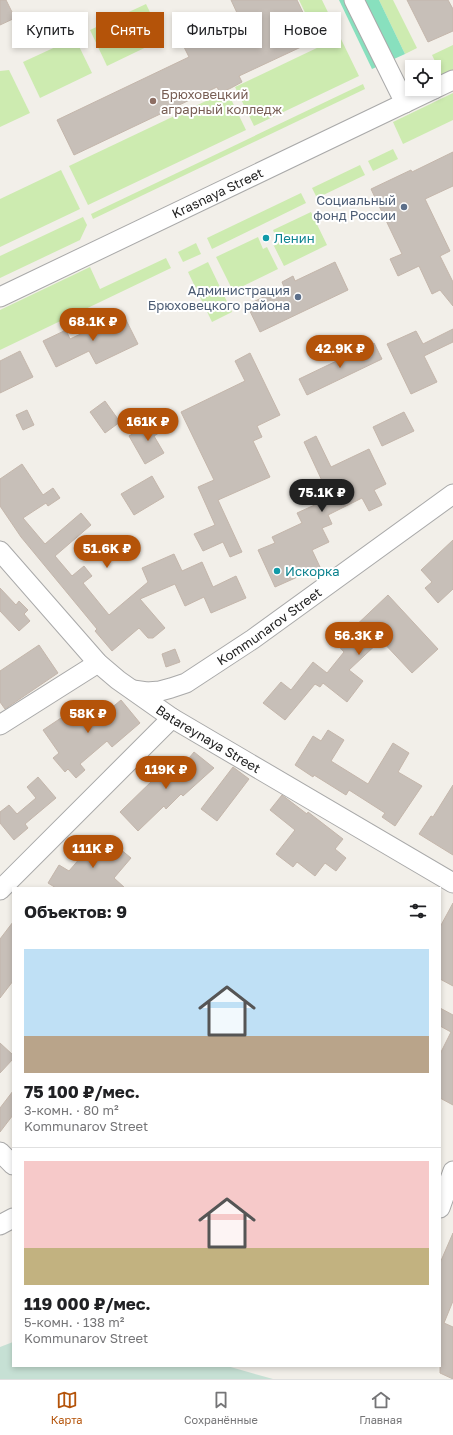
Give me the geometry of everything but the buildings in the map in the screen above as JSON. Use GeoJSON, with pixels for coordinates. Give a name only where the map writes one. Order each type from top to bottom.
{"type":"FeatureCollection","features":[{"type":"Feature","properties":{"kind":"street"},"geometry":{"type":"LineString","coordinates":[[354,0],[405,103]]}},
{"type":"Feature","properties":{"kind":"street","name":"Krasnaya Street"},"geometry":{"type":"LineString","coordinates":[[441,86],[453,80]]}},
{"type":"Feature","properties":{"kind":"street","name":"Krasnaya Street"},"geometry":{"type":"LineString","coordinates":[[0,297],[420,96]]}},
{"type":"Feature","properties":{"kind":"street","name":"Kommunarov Street"},"geometry":{"type":"LineString","coordinates":[[133,690],[147,692],[160,691],[186,683],[253,639],[453,494]]}},
{"type":"Feature","properties":{"kind":"street","name":"Batareynaya Street"},"geometry":{"type":"LineString","coordinates":[[0,551],[98,663],[133,690],[172,718],[453,884]]}},
{"type":"Feature","properties":{"kind":"street"},"geometry":{"type":"LineString","coordinates":[[0,725],[98,663]]}},
{"type":"Feature","properties":{"kind":"street"},"geometry":{"type":"LineString","coordinates":[[0,890],[172,718]]}},
{"type":"Feature","properties":{"kind":"street"},"geometry":{"type":"LineString","coordinates":[[0,1152],[12,1164]]}},
{"type":"Feature","properties":{"kind":"street"},"geometry":{"type":"LineString","coordinates":[[441,1205],[453,1171]]}},
{"type":"Feature","properties":{"kind":"street"},"geometry":{"type":"LineString","coordinates":[[0,1225],[12,1219]]}},
{"type":"Feature","properties":{"kind":"green space"},"geometry":{"type":"Polygon","coordinates":[[[299,0],[322,0],[328,12],[305,12],[299,0]]]}},
{"type":"Feature","properties":{"kind":"green space"},"geometry":{"type":"Polygon","coordinates":[[[339,0],[379,0],[405,54],[372,69],[339,0]]]}},
{"type":"Feature","properties":{"kind":"green space"},"geometry":{"type":"Polygon","coordinates":[[[379,0],[393,0],[417,48],[405,54],[379,0]]]}},
{"type":"Feature","properties":{"kind":"green space"},"geometry":{"type":"Polygon","coordinates":[[[146,4],[150,12],[129,12],[146,4]]]}},
{"type":"Feature","properties":{"kind":"green space"},"geometry":{"type":"Polygon","coordinates":[[[96,27],[96,43],[90,30],[96,27]]]}},
{"type":"Feature","properties":{"kind":"green space"},"geometry":{"type":"Polygon","coordinates":[[[341,39],[359,76],[254,126],[235,87],[317,48],[341,48],[341,39]]]}},
{"type":"Feature","properties":{"kind":"green space"},"geometry":{"type":"Polygon","coordinates":[[[453,45],[453,75],[444,80],[441,74],[441,60],[434,60],[432,55],[453,45]]]}},
{"type":"Feature","properties":{"kind":"green space"},"geometry":{"type":"Polygon","coordinates":[[[53,48],[80,48],[92,73],[40,98],[23,62],[53,48]]]}},
{"type":"Feature","properties":{"kind":"green space"},"geometry":{"type":"Polygon","coordinates":[[[98,48],[144,48],[107,66],[98,48]]]}},
{"type":"Feature","properties":{"kind":"green space"},"geometry":{"type":"Polygon","coordinates":[[[9,70],[30,113],[0,127],[0,71],[9,70]]]}},
{"type":"Feature","properties":{"kind":"green space"},"geometry":{"type":"Polygon","coordinates":[[[363,84],[365,89],[93,219],[91,214],[363,84]]]}},
{"type":"Feature","properties":{"kind":"green space"},"geometry":{"type":"Polygon","coordinates":[[[227,91],[246,130],[88,205],[69,166],[227,91]]]}},
{"type":"Feature","properties":{"kind":"green space"},"geometry":{"type":"Polygon","coordinates":[[[453,93],[453,120],[403,144],[393,122],[453,93]]]}},
{"type":"Feature","properties":{"kind":"green space"},"geometry":{"type":"Polygon","coordinates":[[[393,149],[398,159],[373,171],[368,161],[393,149]]]}},
{"type":"Feature","properties":{"kind":"green space"},"geometry":{"type":"Polygon","coordinates":[[[360,165],[365,175],[317,198],[312,188],[360,165]]]}},
{"type":"Feature","properties":{"kind":"green space"},"geometry":{"type":"Polygon","coordinates":[[[61,170],[80,209],[0,247],[0,199],[61,170]]]}},
{"type":"Feature","properties":{"kind":"green space"},"geometry":{"type":"Polygon","coordinates":[[[301,193],[306,203],[212,249],[207,238],[301,193]]]}},
{"type":"Feature","properties":{"kind":"green space"},"geometry":{"type":"Polygon","coordinates":[[[311,212],[327,245],[284,266],[273,244],[278,242],[273,230],[311,212]]]}},
{"type":"Feature","properties":{"kind":"green space"},"geometry":{"type":"Polygon","coordinates":[[[83,217],[87,225],[80,240],[0,278],[0,256],[83,217]]]}},
{"type":"Feature","properties":{"kind":"green space"},"geometry":{"type":"Polygon","coordinates":[[[258,237],[263,249],[267,247],[278,269],[233,291],[216,257],[258,237]]]}},
{"type":"Feature","properties":{"kind":"green space"},"geometry":{"type":"Polygon","coordinates":[[[196,243],[201,254],[183,262],[178,252],[196,243]]]}},
{"type":"Feature","properties":{"kind":"green space"},"geometry":{"type":"Polygon","coordinates":[[[166,258],[171,268],[0,350],[0,310],[90,267],[100,289],[166,258]]]}},
{"type":"Feature","properties":{"kind":"green space"},"geometry":{"type":"Polygon","coordinates":[[[208,262],[232,312],[212,322],[188,272],[208,262]]]}},
{"type":"Feature","properties":{"kind":"green space"},"geometry":{"type":"Polygon","coordinates":[[[12,1342],[12,1367],[231,1367],[273,1379],[0,1379],[0,1347],[12,1342]]]}},
{"type":"Feature","properties":{"kind":"place","name":"Брюховецкий аграрный колледж"},"geometry":{"type":"Point","coordinates":[153,101]}},
{"type":"Feature","properties":{"kind":"place","name":"Социальный фонд России"},"geometry":{"type":"Point","coordinates":[404,207]}},
{"type":"Feature","properties":{"kind":"place","name":"Ленин"},"geometry":{"type":"Point","coordinates":[266,238]}},
{"type":"Feature","properties":{"kind":"place","name":"Администрация Брюховецкого района"},"geometry":{"type":"Point","coordinates":[298,297]}},
{"type":"Feature","properties":{"kind":"place","name":"Искорка"},"geometry":{"type":"Point","coordinates":[277,571]}}]}
